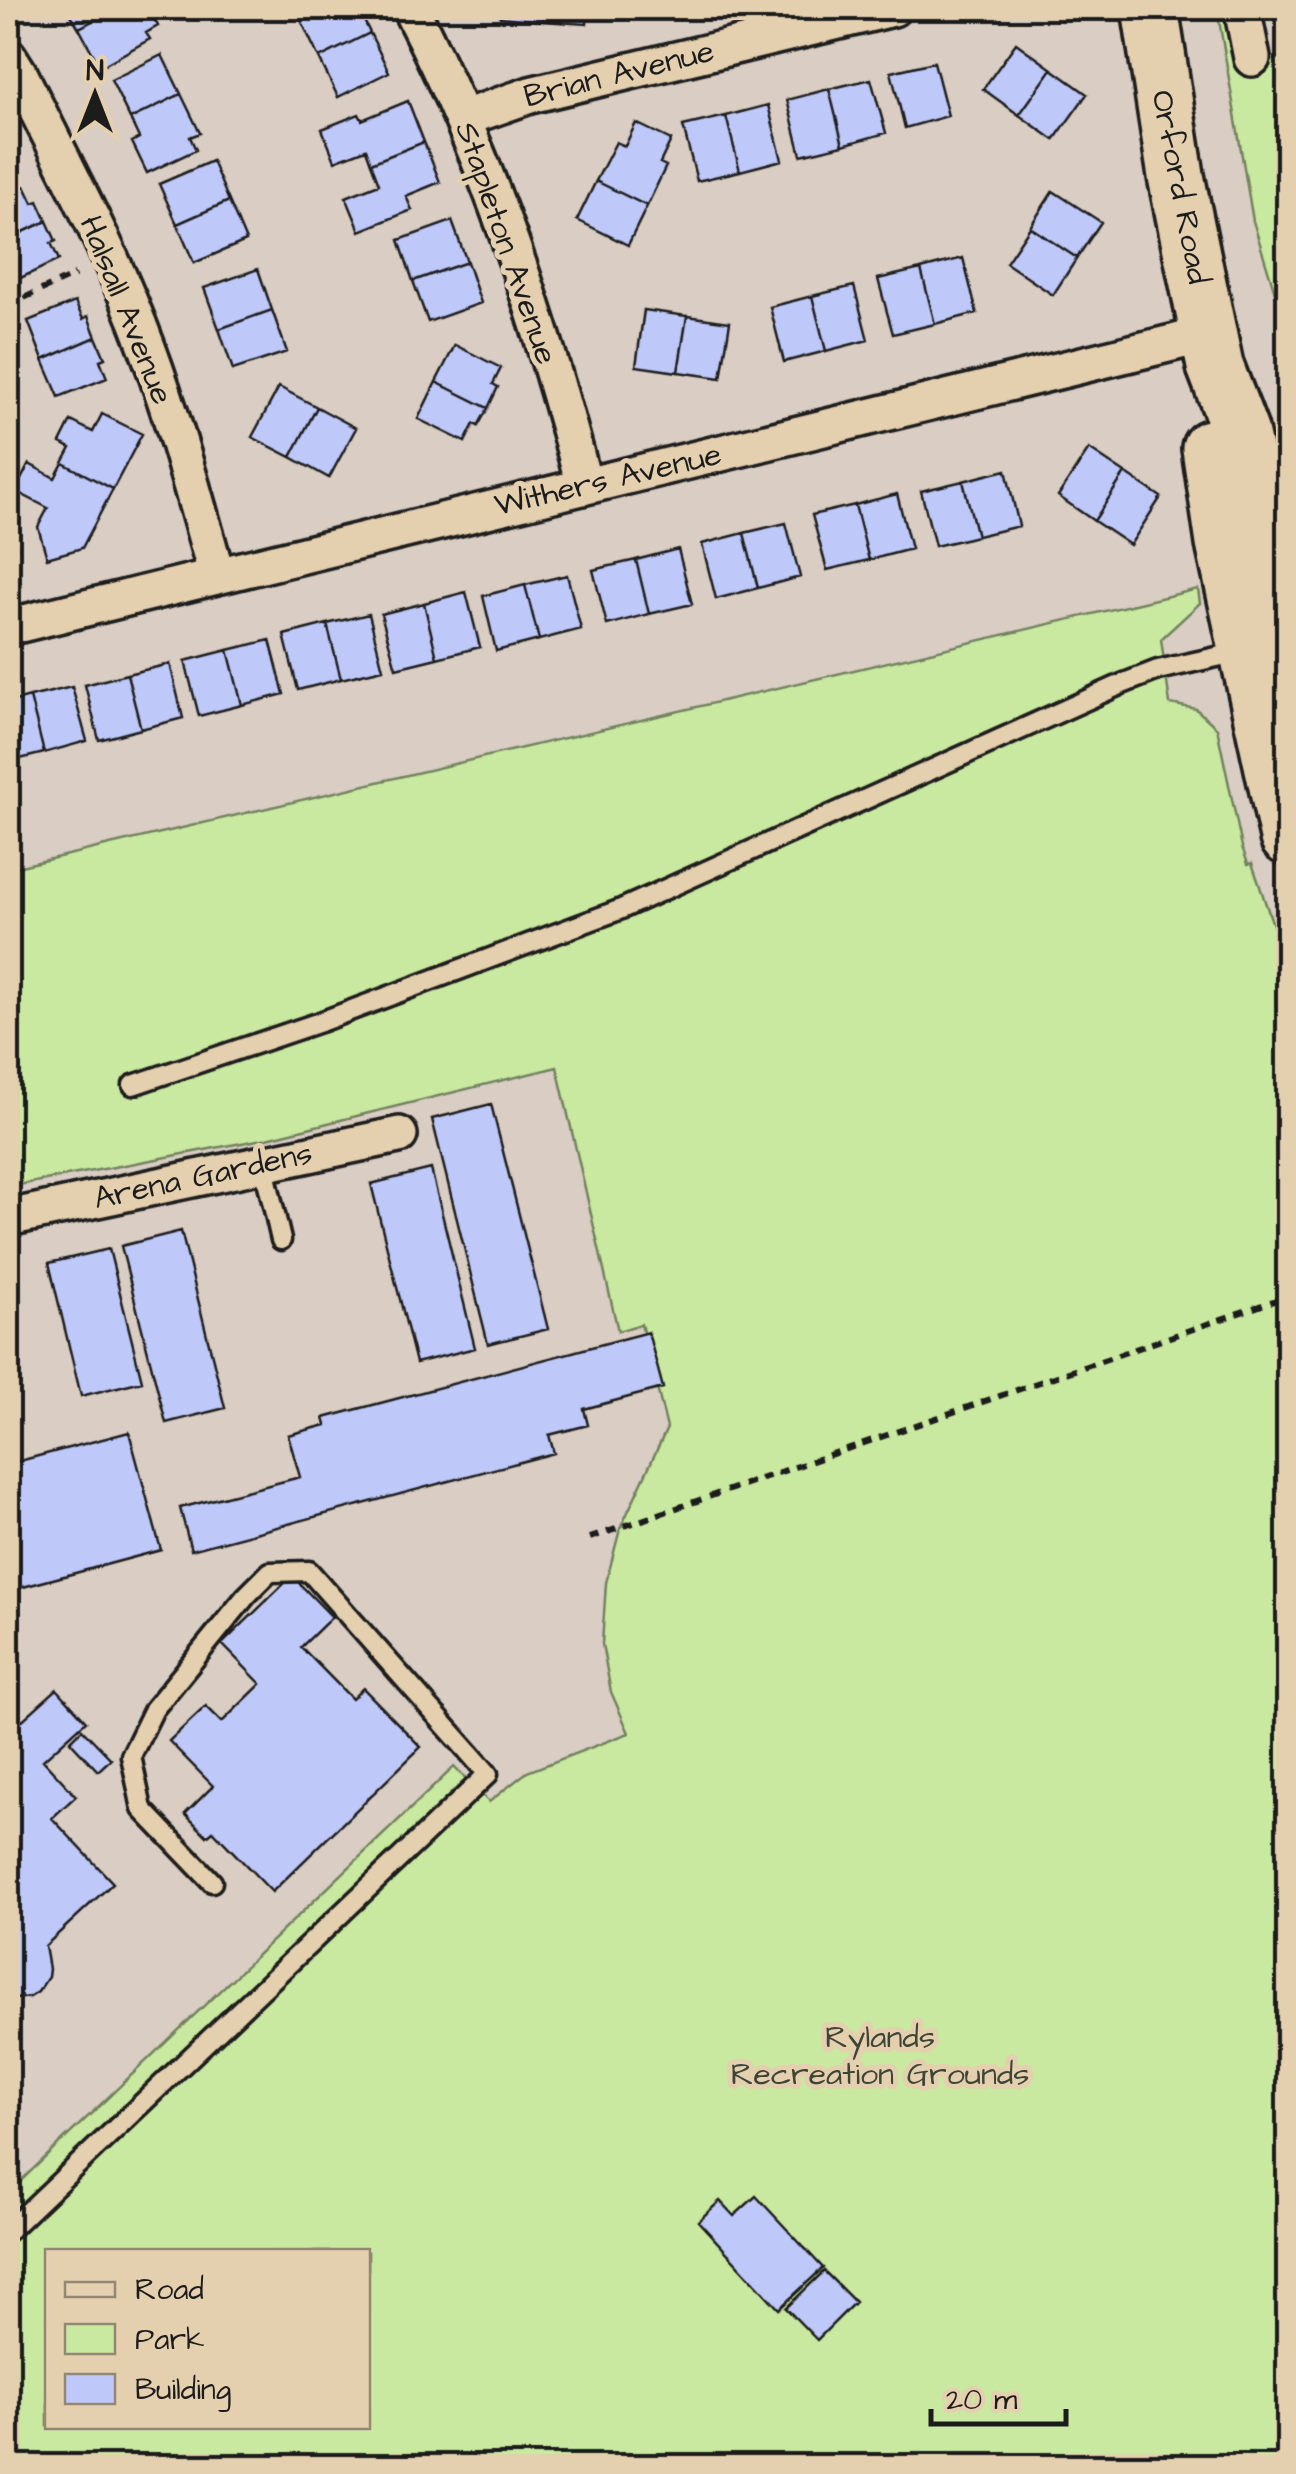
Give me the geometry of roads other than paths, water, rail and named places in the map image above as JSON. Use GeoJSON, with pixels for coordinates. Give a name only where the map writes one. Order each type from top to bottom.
{"type":"FeatureCollection","features":[{"type":"Feature","properties":{"kind":"main road","name":"Orford Road"},"geometry":{"type":"LineString","coordinates":[[1150,8],[1176,176],[1212,350],[1240,431],[1279,637],[1288,837]]}},
{"type":"Feature","properties":{"kind":"main road","name":"Orford Road"},"geometry":{"type":"LineString","coordinates":[[1212,350],[1210,452],[1224,543],[1279,637]]}},
{"type":"Feature","properties":{"kind":"main road"},"geometry":{"type":"LineString","coordinates":[[1240,431],[1265,462],[1288,480]]}},
{"type":"Feature","properties":{"kind":"street","name":"Stapleton Avenue"},"geometry":{"type":"LineString","coordinates":[[410,8],[464,118],[519,267],[584,485]]}},
{"type":"Feature","properties":{"kind":"street","name":"Brian Avenue"},"geometry":{"type":"LineString","coordinates":[[464,118],[530,95],[893,8]]}},
{"type":"Feature","properties":{"kind":"street"},"geometry":{"type":"LineString","coordinates":[[1242,8],[1252,58]]}},
{"type":"Feature","properties":{"kind":"street","name":"Halsall Avenue"},"geometry":{"type":"LineString","coordinates":[[8,56],[110,260],[146,345],[216,576]]}},
{"type":"Feature","properties":{"kind":"street","name":"Withers Avenue"},"geometry":{"type":"LineString","coordinates":[[8,627],[584,485],[1212,350]]}},
{"type":"Feature","properties":{"kind":"street","name":"Arena Gardens"},"geometry":{"type":"LineString","coordinates":[[8,1218],[399,1135]]}},
{"type":"Feature","properties":{"kind":"lane"},"geometry":{"type":"LineString","coordinates":[[133,1085],[320,1022],[619,910],[1122,684],[1158,670],[1279,637]]}},
{"type":"Feature","properties":{"kind":"lane"},"geometry":{"type":"LineString","coordinates":[[263,1164],[281,1240]]}},
{"type":"Feature","properties":{"kind":"lane"},"geometry":{"type":"LineString","coordinates":[[8,2231],[488,1774],[309,1571],[270,1572],[246,1596],[154,1708],[131,1756],[142,1809],[212,1882]]}},
{"type":"Feature","properties":{"kind":"park label","name":"Rylands Recreation Grounds"},"geometry":{"type":"Point","coordinates":[880,2056]}}]}
